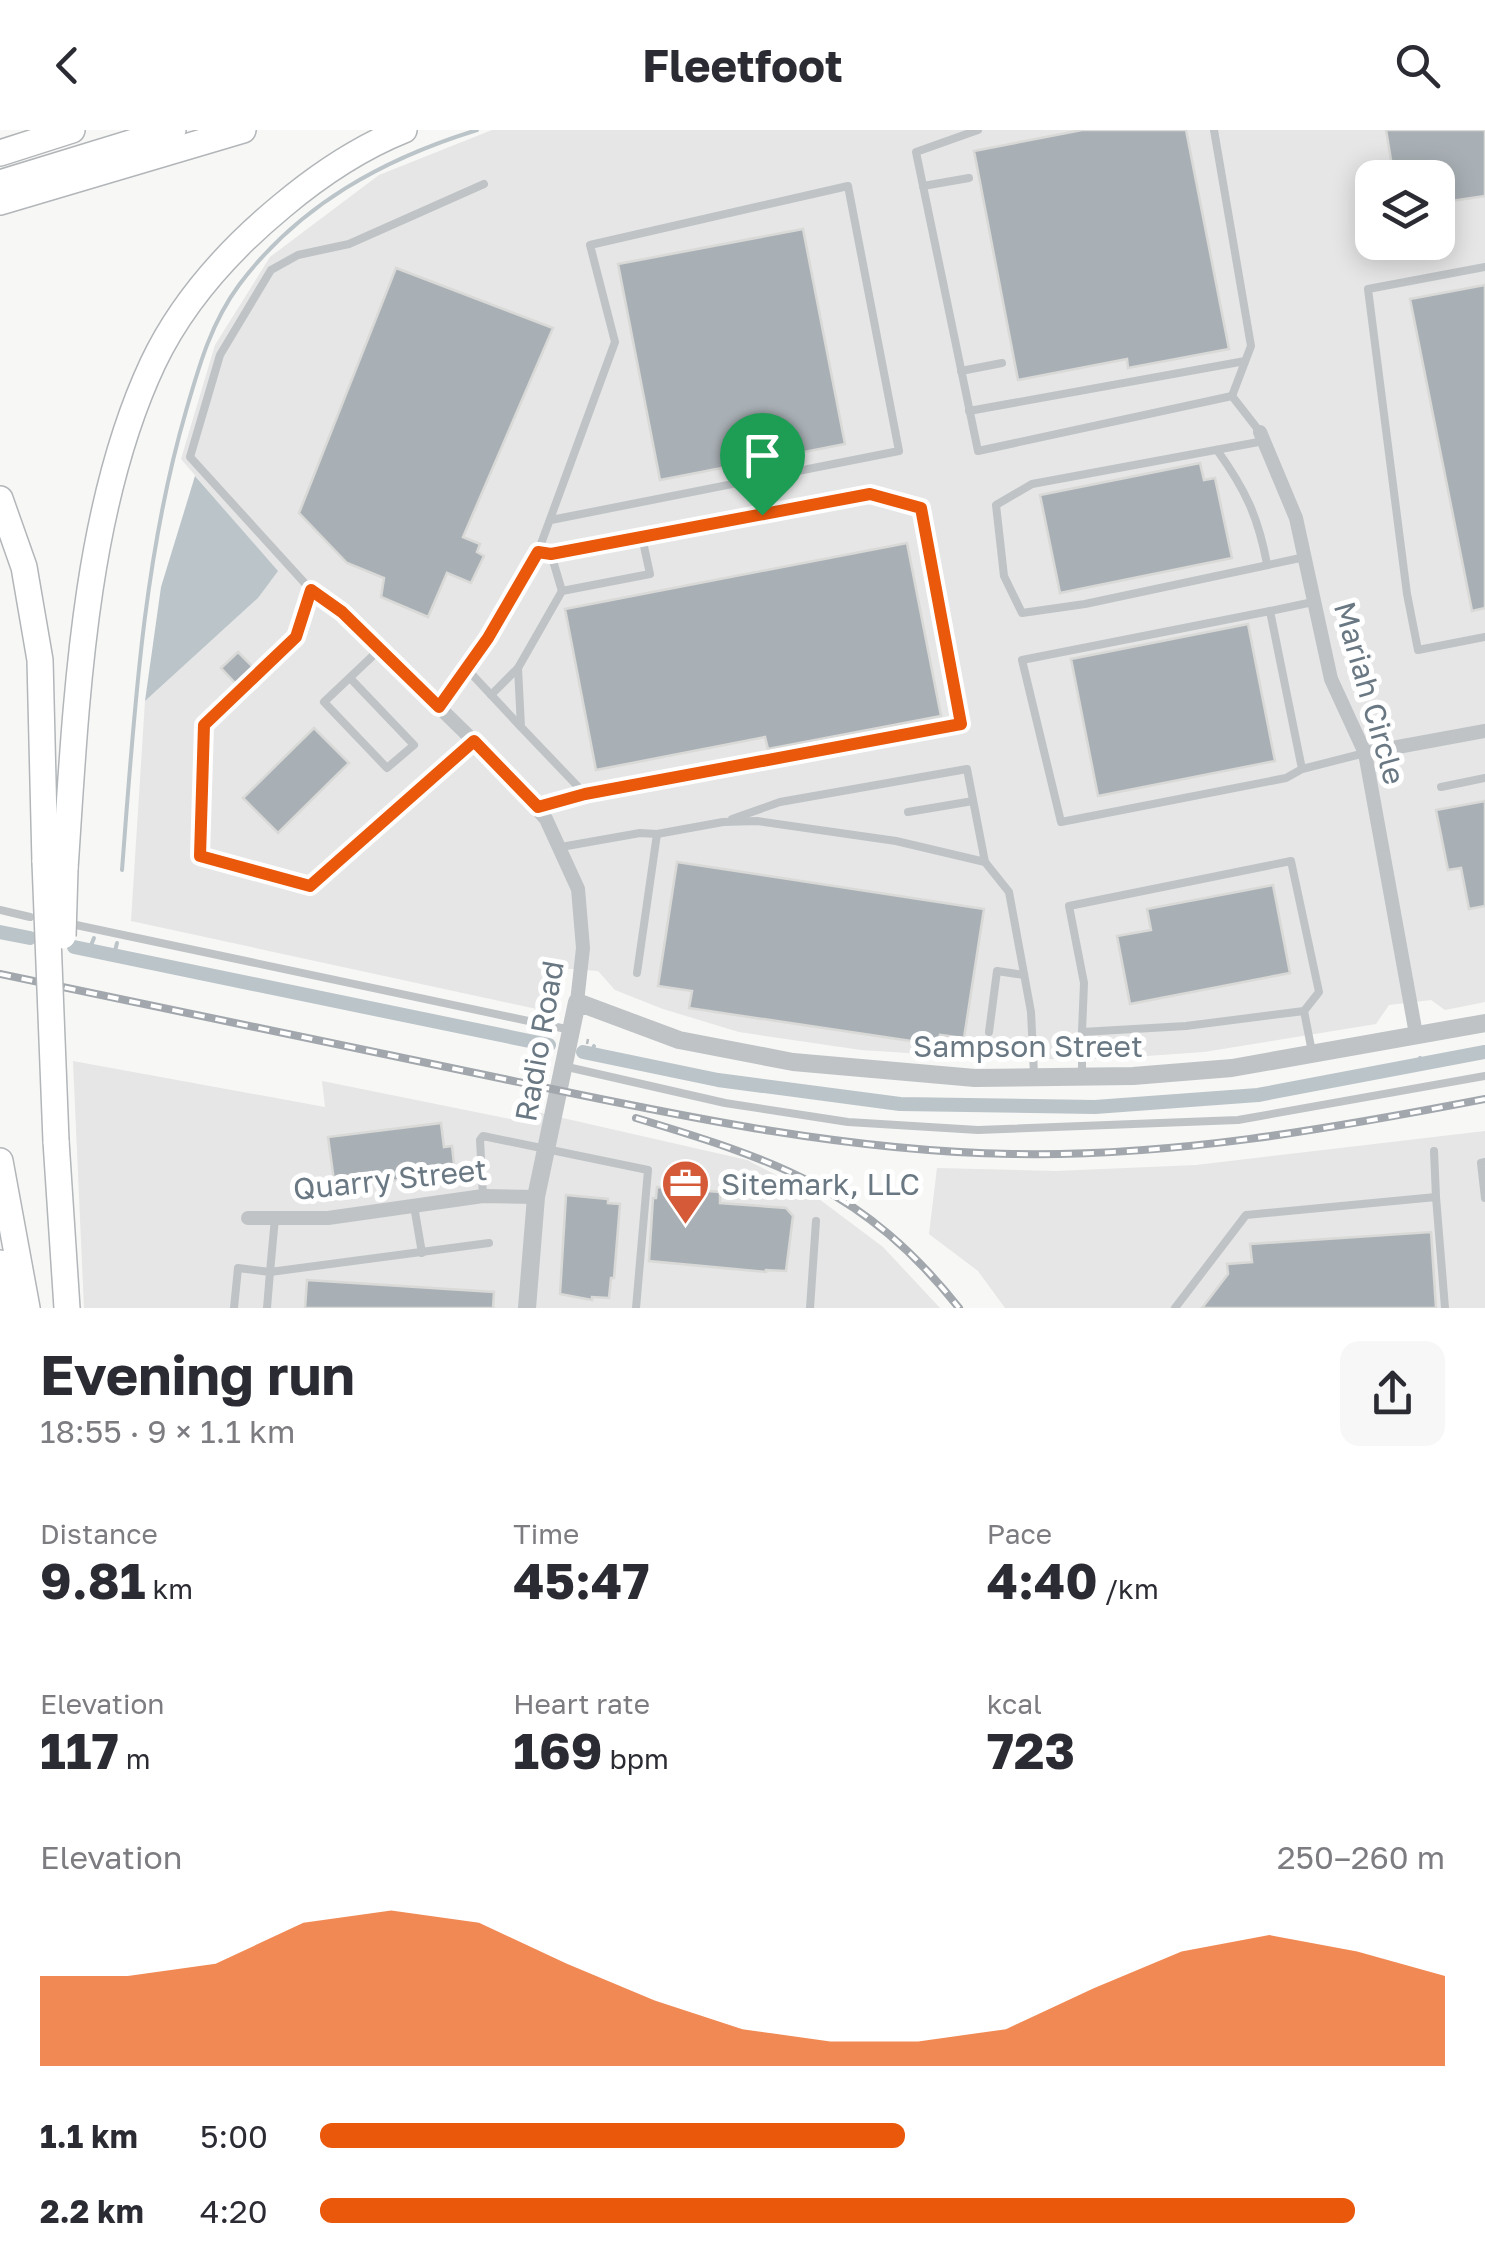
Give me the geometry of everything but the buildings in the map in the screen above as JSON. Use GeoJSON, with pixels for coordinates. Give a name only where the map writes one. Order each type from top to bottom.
{"type":"FeatureCollection","features":[{"type":"Feature","properties":{"kind":"highway"},"geometry":{"type":"LineString","coordinates":[[0,153],[72,130]]}},
{"type":"Feature","properties":{"kind":"highway"},"geometry":{"type":"LineString","coordinates":[[0,183],[173,130]]}},
{"type":"Feature","properties":{"kind":"highway"},"geometry":{"type":"LineString","coordinates":[[0,202],[244,130]]}},
{"type":"Feature","properties":{"kind":"highway"},"geometry":{"type":"LineString","coordinates":[[55,866],[97,559],[126,430],[154,362],[178,319],[238,245],[306,186],[346,158],[404,130]]}},
{"type":"Feature","properties":{"kind":"highway"},"geometry":{"type":"LineString","coordinates":[[0,499],[24,567],[40,660],[55,866],[56,1141],[67,1308]]}},
{"type":"Feature","properties":{"kind":"highway"},"geometry":{"type":"LineString","coordinates":[[0,1161],[27,1308]]}},
{"type":"Feature","properties":{"kind":"highway"},"geometry":{"type":"LineString","coordinates":[[0,1263],[8,1308]]}},
{"type":"Feature","properties":{"kind":"street","name":"Mariah Circle"},"geometry":{"type":"LineString","coordinates":[[1262,436],[1296,518],[1331,679],[1364,753],[1416,1034]]}},
{"type":"Feature","properties":{"kind":"street","name":"Radio Road"},"geometry":{"type":"LineString","coordinates":[[311,590],[342,612],[538,807],[578,888],[584,948],[576,1002],[579,1038],[563,1063],[536,1197],[527,1308]]}},
{"type":"Feature","properties":{"kind":"street"},"geometry":{"type":"LineString","coordinates":[[1364,753],[1485,731]]}},
{"type":"Feature","properties":{"kind":"street","name":"Sampson Street"},"geometry":{"type":"LineString","coordinates":[[576,1002],[678,1040],[793,1062],[911,1074],[1035,1079],[1232,1068],[1485,1023]]}},
{"type":"Feature","properties":{"kind":"street","name":"Quarry Street"},"geometry":{"type":"LineString","coordinates":[[248,1218],[328,1218],[483,1196],[536,1197]]}},
{"type":"Feature","properties":{"kind":"lane"},"geometry":{"type":"LineString","coordinates":[[978,130],[916,152],[978,452],[1232,396]]}},
{"type":"Feature","properties":{"kind":"lane"},"geometry":{"type":"LineString","coordinates":[[1214,130],[1251,346],[1232,396]]}},
{"type":"Feature","properties":{"kind":"lane"},"geometry":{"type":"LineString","coordinates":[[923,186],[968,178]]}},
{"type":"Feature","properties":{"kind":"lane"},"geometry":{"type":"LineString","coordinates":[[474,741],[310,886],[200,856],[204,725],[296,637],[311,590],[190,457],[220,354],[271,270],[298,255],[348,244],[484,184]]}},
{"type":"Feature","properties":{"kind":"lane"},"geometry":{"type":"LineString","coordinates":[[439,707],[488,638],[538,552],[615,342],[590,245],[848,186],[899,451],[551,520]]}},
{"type":"Feature","properties":{"kind":"lane"},"geometry":{"type":"LineString","coordinates":[[1485,267],[1368,289],[1407,594],[1418,650],[1485,637]]}},
{"type":"Feature","properties":{"kind":"lane"},"geometry":{"type":"LineString","coordinates":[[970,411],[1245,361]]}},
{"type":"Feature","properties":{"kind":"lane"},"geometry":{"type":"LineString","coordinates":[[961,371],[1002,363]]}},
{"type":"Feature","properties":{"kind":"lane"},"geometry":{"type":"LineString","coordinates":[[1232,396],[1262,436],[1218,450],[1032,484],[996,505],[1004,576],[1022,613],[1086,604],[1304,557]]}},
{"type":"Feature","properties":{"kind":"lane"},"geometry":{"type":"LineString","coordinates":[[1218,450],[1244,488],[1260,526],[1267,564]]}},
{"type":"Feature","properties":{"kind":"lane"},"geometry":{"type":"LineString","coordinates":[[538,552],[551,554],[870,494],[921,508],[961,724],[585,794],[538,807]]}},
{"type":"Feature","properties":{"kind":"lane"},"geometry":{"type":"LineString","coordinates":[[562,591],[650,574],[642,538]]}},
{"type":"Feature","properties":{"kind":"lane"},"geometry":{"type":"LineString","coordinates":[[491,695],[518,668],[562,591],[551,554]]}},
{"type":"Feature","properties":{"kind":"lane"},"geometry":{"type":"LineString","coordinates":[[1314,602],[1022,660],[1061,822],[1286,778],[1364,753]]}},
{"type":"Feature","properties":{"kind":"lane"},"geometry":{"type":"LineString","coordinates":[[1270,611],[1302,770]]}},
{"type":"Feature","properties":{"kind":"lane"},"geometry":{"type":"LineString","coordinates":[[350,678],[414,744],[387,768],[324,702],[380,649]]}},
{"type":"Feature","properties":{"kind":"lane"},"geometry":{"type":"LineString","coordinates":[[466,668],[585,794]]}},
{"type":"Feature","properties":{"kind":"lane"},"geometry":{"type":"LineString","coordinates":[[518,668],[521,726]]}},
{"type":"Feature","properties":{"kind":"lane"},"geometry":{"type":"LineString","coordinates":[[723,822],[780,802],[967,769],[986,862],[1010,892],[1031,1012],[1035,1079]]}},
{"type":"Feature","properties":{"kind":"lane"},"geometry":{"type":"LineString","coordinates":[[1441,787],[1485,778]]}},
{"type":"Feature","properties":{"kind":"lane"},"geometry":{"type":"LineString","coordinates":[[908,812],[974,802]]}},
{"type":"Feature","properties":{"kind":"lane"},"geometry":{"type":"LineString","coordinates":[[561,847],[723,822],[757,821],[896,841],[986,862]]}},
{"type":"Feature","properties":{"kind":"lane"},"geometry":{"type":"LineString","coordinates":[[637,973],[657,834]]}},
{"type":"Feature","properties":{"kind":"lane"},"geometry":{"type":"LineString","coordinates":[[1082,1032],[1186,1026],[1304,1011],[1319,992],[1291,861],[1069,906],[1084,982],[1082,1032],[1082,1078]]}},
{"type":"Feature","properties":{"kind":"lane"},"geometry":{"type":"LineString","coordinates":[[0,910],[30,917]]}},
{"type":"Feature","properties":{"kind":"lane"},"geometry":{"type":"LineString","coordinates":[[76,925],[579,1038]]}},
{"type":"Feature","properties":{"kind":"lane"},"geometry":{"type":"LineString","coordinates":[[989,1032],[997,971],[1024,974]]}},
{"type":"Feature","properties":{"kind":"lane"},"geometry":{"type":"LineString","coordinates":[[1304,1011],[1312,1055]]}},
{"type":"Feature","properties":{"kind":"lane"},"geometry":{"type":"LineString","coordinates":[[563,1063],[725,1104],[848,1122],[978,1130],[1238,1120],[1485,1076]]}},
{"type":"Feature","properties":{"kind":"lane"},"geometry":{"type":"LineString","coordinates":[[483,1196],[483,1136],[648,1170],[636,1308]]}},
{"type":"Feature","properties":{"kind":"lane"},"geometry":{"type":"LineString","coordinates":[[1434,1151],[1446,1308]]}},
{"type":"Feature","properties":{"kind":"lane"},"geometry":{"type":"LineString","coordinates":[[1485,1162],[1481,1162],[1485,1198]]}},
{"type":"Feature","properties":{"kind":"lane"},"geometry":{"type":"LineString","coordinates":[[1175,1308],[1246,1216],[1436,1197]]}},
{"type":"Feature","properties":{"kind":"lane"},"geometry":{"type":"LineString","coordinates":[[414,1206],[422,1253]]}},
{"type":"Feature","properties":{"kind":"lane"},"geometry":{"type":"LineString","coordinates":[[267,1308],[275,1218]]}},
{"type":"Feature","properties":{"kind":"lane"},"geometry":{"type":"LineString","coordinates":[[810,1308],[816,1221]]}},
{"type":"Feature","properties":{"kind":"lane"},"geometry":{"type":"LineString","coordinates":[[234,1308],[238,1268],[270,1272],[489,1243]]}},
{"type":"Feature","properties":{"kind":"shaded area"},"geometry":{"type":"Polygon","coordinates":[[[492,130],[1485,130],[1485,1002],[1445,1010],[1431,1000],[1389,1005],[1376,1024],[1204,1052],[1103,1059],[1004,1059],[861,1050],[739,1032],[615,990],[598,971],[558,968],[546,1011],[131,921],[145,701],[258,598],[277,571],[181,459],[215,345],[270,257],[379,175],[492,130]]]}},
{"type":"Feature","properties":{"kind":"shaded area"},"geometry":{"type":"Polygon","coordinates":[[[195,476],[278,571],[258,598],[145,701],[161,587],[195,476]]]}},
{"type":"Feature","properties":{"kind":"shaded area"},"geometry":{"type":"Polygon","coordinates":[[[73,1061],[325,1107],[322,1081],[520,1121],[532,1111],[747,1160],[811,1193],[883,1247],[940,1308],[84,1308],[73,1061]]]}},
{"type":"Feature","properties":{"kind":"shaded area"},"geometry":{"type":"Polygon","coordinates":[[[1485,1131],[1485,1308],[1005,1308],[978,1271],[929,1234],[937,1168],[1056,1171],[1196,1165],[1485,1131]]]}},
{"type":"Feature","properties":{"kind":"waterway"},"geometry":{"type":"LineString","coordinates":[[122,870],[150,581],[171,467],[213,330],[239,285],[288,231],[316,208],[345,188],[409,155],[477,130]]}},
{"type":"Feature","properties":{"kind":"waterway"},"geometry":{"type":"LineString","coordinates":[[0,932],[30,938]]}},
{"type":"Feature","properties":{"kind":"waterway"},"geometry":{"type":"LineString","coordinates":[[89,950],[94,938]]}},
{"type":"Feature","properties":{"kind":"waterway"},"geometry":{"type":"LineString","coordinates":[[114,955],[117,943]]}},
{"type":"Feature","properties":{"kind":"waterway"},"geometry":{"type":"LineString","coordinates":[[74,947],[549,1045]]}},
{"type":"Feature","properties":{"kind":"waterway"},"geometry":{"type":"LineString","coordinates":[[530,1045],[530,1051]]}},
{"type":"Feature","properties":{"kind":"waterway"},"geometry":{"type":"LineString","coordinates":[[591,1054],[594,1046]]}},
{"type":"Feature","properties":{"kind":"waterway"},"geometry":{"type":"LineString","coordinates":[[583,1052],[718,1080],[900,1104],[1095,1107],[1258,1095],[1485,1052]]}},
{"type":"Feature","properties":{"kind":"waterway"},"geometry":{"type":"LineString","coordinates":[[1420,1058],[1422,1064]]}},
{"type":"Feature","properties":{"kind":"waterway"},"geometry":{"type":"LineString","coordinates":[[1054,1102],[1054,1107]]}},
{"type":"Feature","properties":{"kind":"railway"},"geometry":{"type":"LineString","coordinates":[[0,974],[693,1117],[884,1146],[1012,1154],[1131,1151],[1250,1139],[1485,1099]]}},
{"type":"Feature","properties":{"kind":"railway"},"geometry":{"type":"LineString","coordinates":[[636,1118],[732,1149],[814,1184],[888,1234],[924,1267],[959,1308]]}},
{"type":"Feature","properties":{"kind":"place","name":"Sitemark, LLC"},"geometry":{"type":"Point","coordinates":[686,1226]}},
{"type":"Feature","properties":{"kind":"route"},"geometry":{"type":"LineString","coordinates":[[870,494],[921,508],[961,724],[585,794],[538,807],[474,741],[310,886],[200,856],[204,725],[296,637],[311,590],[342,612],[439,707],[488,638],[538,552],[551,554],[762,515],[870,494]]}}]}
